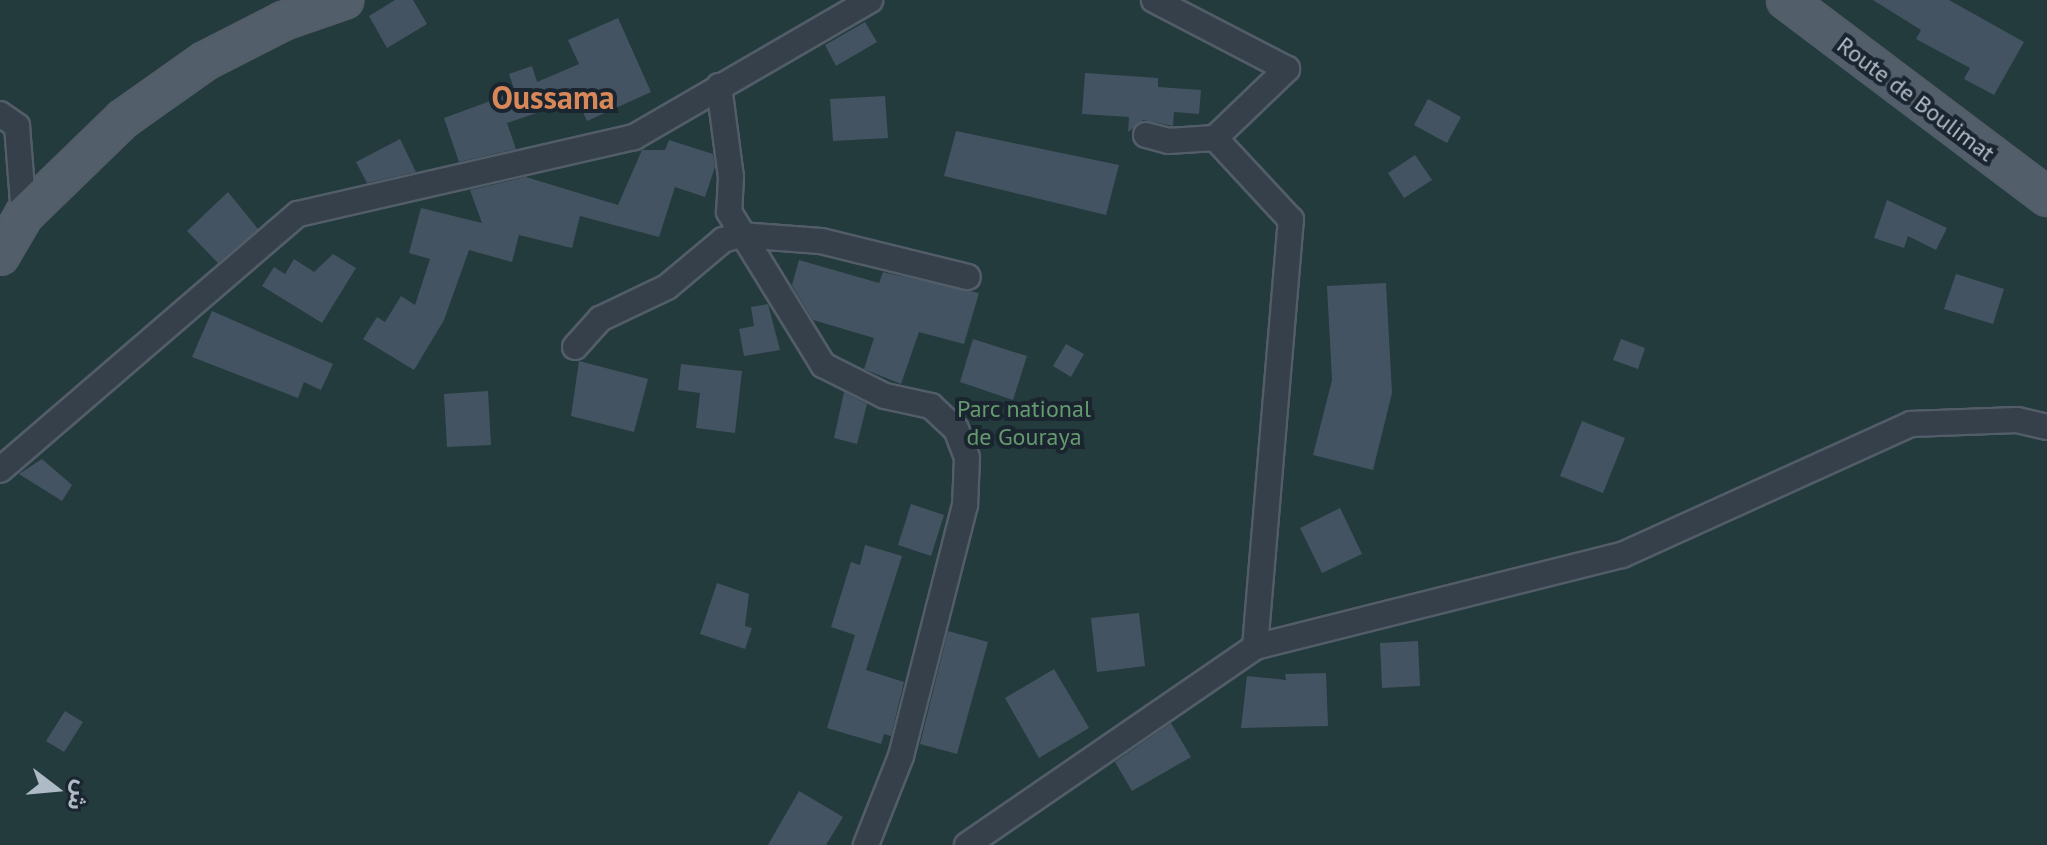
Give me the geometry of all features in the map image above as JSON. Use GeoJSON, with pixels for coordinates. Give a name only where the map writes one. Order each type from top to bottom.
{"type":"FeatureCollection","features":[{"type":"Feature","properties":{"kind":"main road"},"geometry":{"type":"LineString","coordinates":[[0,256],[24,215],[123,119],[205,61],[283,21],[344,0]]}},
{"type":"Feature","properties":{"kind":"main road","name":"Route de Boulimat"},"geometry":{"type":"LineString","coordinates":[[1786,0],[2047,197]]}},
{"type":"Feature","properties":{"kind":"street"},"geometry":{"type":"LineString","coordinates":[[0,470],[298,214],[634,137],[870,0]]}},
{"type":"Feature","properties":{"kind":"street"},"geometry":{"type":"LineString","coordinates":[[1146,135],[1168,141],[1215,138],[1287,69],[1154,0]]}},
{"type":"Feature","properties":{"kind":"street"},"geometry":{"type":"LineString","coordinates":[[719,86],[731,177],[729,212],[740,235],[823,365],[885,396],[931,406],[956,429],[967,458],[965,505],[901,756],[866,845]]}},
{"type":"Feature","properties":{"kind":"street"},"geometry":{"type":"LineString","coordinates":[[0,114],[17,126],[24,215]]}},
{"type":"Feature","properties":{"kind":"street"},"geometry":{"type":"LineString","coordinates":[[1215,138],[1291,220],[1255,647]]}},
{"type":"Feature","properties":{"kind":"street"},"geometry":{"type":"LineString","coordinates":[[575,347],[600,319],[667,287],[723,240],[740,235],[821,241],[968,277]]}},
{"type":"Feature","properties":{"kind":"street"},"geometry":{"type":"LineString","coordinates":[[967,845],[1255,647],[1622,555],[1911,424],[2017,420],[2047,427]]}},
{"type":"Feature","properties":{"kind":"green space","name":"Parc national de Gouraya"},"geometry":{"type":"Polygon","coordinates":[[[0,0],[2047,0],[2047,845],[0,845],[0,0]]]}},
{"type":"Feature","properties":{"kind":"building"},"geometry":{"type":"Polygon","coordinates":[[[395,0],[413,0],[427,24],[387,48],[369,16],[395,0]]]}},
{"type":"Feature","properties":{"kind":"building"},"geometry":{"type":"Polygon","coordinates":[[[1873,0],[1949,0],[2024,42],[1994,95],[1964,79],[1970,68],[1916,39],[1921,30],[1873,0]]]}},
{"type":"Feature","properties":{"kind":"building"},"geometry":{"type":"Polygon","coordinates":[[[618,18],[651,92],[587,121],[577,99],[507,123],[516,149],[459,162],[444,118],[515,92],[509,74],[532,66],[537,82],[579,64],[568,40],[618,18]]]}},
{"type":"Feature","properties":{"kind":"building"},"geometry":{"type":"Polygon","coordinates":[[[865,22],[877,42],[836,66],[825,45],[865,22]]]}},
{"type":"Feature","properties":{"kind":"building"},"geometry":{"type":"Polygon","coordinates":[[[1085,73],[1158,78],[1158,87],[1201,90],[1199,114],[1174,112],[1173,126],[1143,120],[1128,132],[1129,117],[1082,114],[1085,73]]]}},
{"type":"Feature","properties":{"kind":"building"},"geometry":{"type":"Polygon","coordinates":[[[885,96],[888,138],[833,141],[830,99],[885,96]]]}},
{"type":"Feature","properties":{"kind":"building"},"geometry":{"type":"Polygon","coordinates":[[[1428,99],[1461,117],[1447,143],[1414,125],[1428,99]]]}},
{"type":"Feature","properties":{"kind":"building"},"geometry":{"type":"Polygon","coordinates":[[[956,131],[1119,165],[1106,215],[944,176],[956,131]]]}},
{"type":"Feature","properties":{"kind":"building"},"geometry":{"type":"Polygon","coordinates":[[[400,139],[416,172],[367,183],[356,162],[400,139]]]}},
{"type":"Feature","properties":{"kind":"building"},"geometry":{"type":"Polygon","coordinates":[[[669,140],[713,154],[715,167],[705,197],[675,187],[659,237],[580,216],[572,248],[519,235],[512,262],[469,250],[444,320],[414,370],[363,339],[377,317],[385,322],[401,296],[415,305],[430,259],[409,253],[421,208],[482,223],[470,190],[526,177],[618,205],[642,150],[665,150],[669,140]]]}},
{"type":"Feature","properties":{"kind":"building"},"geometry":{"type":"Polygon","coordinates":[[[1415,155],[1432,180],[1404,198],[1388,173],[1415,155]]]}},
{"type":"Feature","properties":{"kind":"building"},"geometry":{"type":"Polygon","coordinates":[[[228,192],[258,229],[218,263],[187,231],[228,192]]]}},
{"type":"Feature","properties":{"kind":"building"},"geometry":{"type":"Polygon","coordinates":[[[1887,200],[1947,228],[1936,250],[1908,236],[1904,248],[1874,238],[1887,200]]]}},
{"type":"Feature","properties":{"kind":"building"},"geometry":{"type":"Polygon","coordinates":[[[333,254],[356,268],[322,323],[262,286],[274,267],[285,274],[294,259],[314,272],[333,254]]]}},
{"type":"Feature","properties":{"kind":"building"},"geometry":{"type":"Polygon","coordinates":[[[799,260],[879,283],[883,272],[979,293],[964,344],[919,332],[901,384],[864,369],[874,338],[813,320],[792,285],[799,260]]]}},
{"type":"Feature","properties":{"kind":"building"},"geometry":{"type":"Polygon","coordinates":[[[1956,274],[2004,289],[1993,324],[1944,309],[1956,274]]]}},
{"type":"Feature","properties":{"kind":"building"},"geometry":{"type":"Polygon","coordinates":[[[1386,283],[1392,393],[1373,470],[1313,455],[1332,380],[1327,286],[1386,283]]]}},
{"type":"Feature","properties":{"kind":"building"},"geometry":{"type":"Polygon","coordinates":[[[768,304],[780,350],[744,356],[739,329],[754,326],[751,307],[768,304]]]}},
{"type":"Feature","properties":{"kind":"building"},"geometry":{"type":"Polygon","coordinates":[[[212,311],[333,364],[321,390],[304,382],[298,398],[192,357],[212,311]]]}},
{"type":"Feature","properties":{"kind":"building"},"geometry":{"type":"Polygon","coordinates":[[[973,339],[1027,356],[1013,400],[960,382],[973,339]]]}},
{"type":"Feature","properties":{"kind":"building"},"geometry":{"type":"Polygon","coordinates":[[[1621,339],[1645,348],[1638,369],[1613,360],[1621,339]]]}},
{"type":"Feature","properties":{"kind":"building"},"geometry":{"type":"Polygon","coordinates":[[[1066,344],[1084,354],[1071,377],[1053,366],[1066,344]]]}},
{"type":"Feature","properties":{"kind":"building"},"geometry":{"type":"Polygon","coordinates":[[[579,361],[648,379],[634,432],[571,416],[579,361]]]}},
{"type":"Feature","properties":{"kind":"building"},"geometry":{"type":"Polygon","coordinates":[[[681,364],[742,371],[735,433],[696,428],[700,393],[678,390],[681,364]]]}},
{"type":"Feature","properties":{"kind":"building"},"geometry":{"type":"Polygon","coordinates":[[[488,391],[491,445],[447,447],[444,394],[488,391]]]}},
{"type":"Feature","properties":{"kind":"building"},"geometry":{"type":"Polygon","coordinates":[[[844,392],[867,404],[857,444],[834,438],[844,392]]]}},
{"type":"Feature","properties":{"kind":"building"},"geometry":{"type":"Polygon","coordinates":[[[1582,421],[1625,438],[1603,493],[1560,476],[1582,421]]]}},
{"type":"Feature","properties":{"kind":"building"},"geometry":{"type":"Polygon","coordinates":[[[42,459],[72,485],[62,501],[19,474],[42,459]]]}},
{"type":"Feature","properties":{"kind":"building"},"geometry":{"type":"Polygon","coordinates":[[[911,504],[944,515],[931,556],[898,545],[911,504]]]}},
{"type":"Feature","properties":{"kind":"building"},"geometry":{"type":"Polygon","coordinates":[[[1340,508],[1362,554],[1322,573],[1300,528],[1340,508]]]}},
{"type":"Feature","properties":{"kind":"building"},"geometry":{"type":"Polygon","coordinates":[[[865,545],[902,556],[866,670],[904,682],[891,736],[884,734],[881,744],[827,728],[855,635],[831,627],[851,562],[860,565],[865,545]]]}},
{"type":"Feature","properties":{"kind":"building"},"geometry":{"type":"Polygon","coordinates":[[[717,583],[749,594],[745,626],[752,628],[745,649],[700,634],[717,583]]]}},
{"type":"Feature","properties":{"kind":"building"},"geometry":{"type":"Polygon","coordinates":[[[1139,613],[1145,666],[1097,672],[1091,618],[1139,613]]]}},
{"type":"Feature","properties":{"kind":"building"},"geometry":{"type":"Polygon","coordinates":[[[948,631],[988,642],[957,754],[920,744],[948,631]]]}},
{"type":"Feature","properties":{"kind":"building"},"geometry":{"type":"Polygon","coordinates":[[[1418,641],[1420,686],[1382,688],[1380,643],[1418,641]]]}},
{"type":"Feature","properties":{"kind":"building"},"geometry":{"type":"Polygon","coordinates":[[[1054,669],[1089,728],[1039,758],[1005,698],[1054,669]]]}},
{"type":"Feature","properties":{"kind":"building"},"geometry":{"type":"Polygon","coordinates":[[[1326,673],[1328,726],[1241,728],[1247,676],[1286,680],[1285,674],[1326,673]]]}},
{"type":"Feature","properties":{"kind":"building"},"geometry":{"type":"Polygon","coordinates":[[[65,711],[83,722],[64,752],[46,741],[65,711]]]}},
{"type":"Feature","properties":{"kind":"building"},"geometry":{"type":"Polygon","coordinates":[[[1171,723],[1191,757],[1132,791],[1115,762],[1171,723]]]}},
{"type":"Feature","properties":{"kind":"building"},"geometry":{"type":"Polygon","coordinates":[[[799,791],[843,817],[826,845],[768,845],[799,791]]]}},
{"type":"Feature","properties":{"kind":"district","name":"Oussama"},"geometry":{"type":"Point","coordinates":[553,97]}}]}
